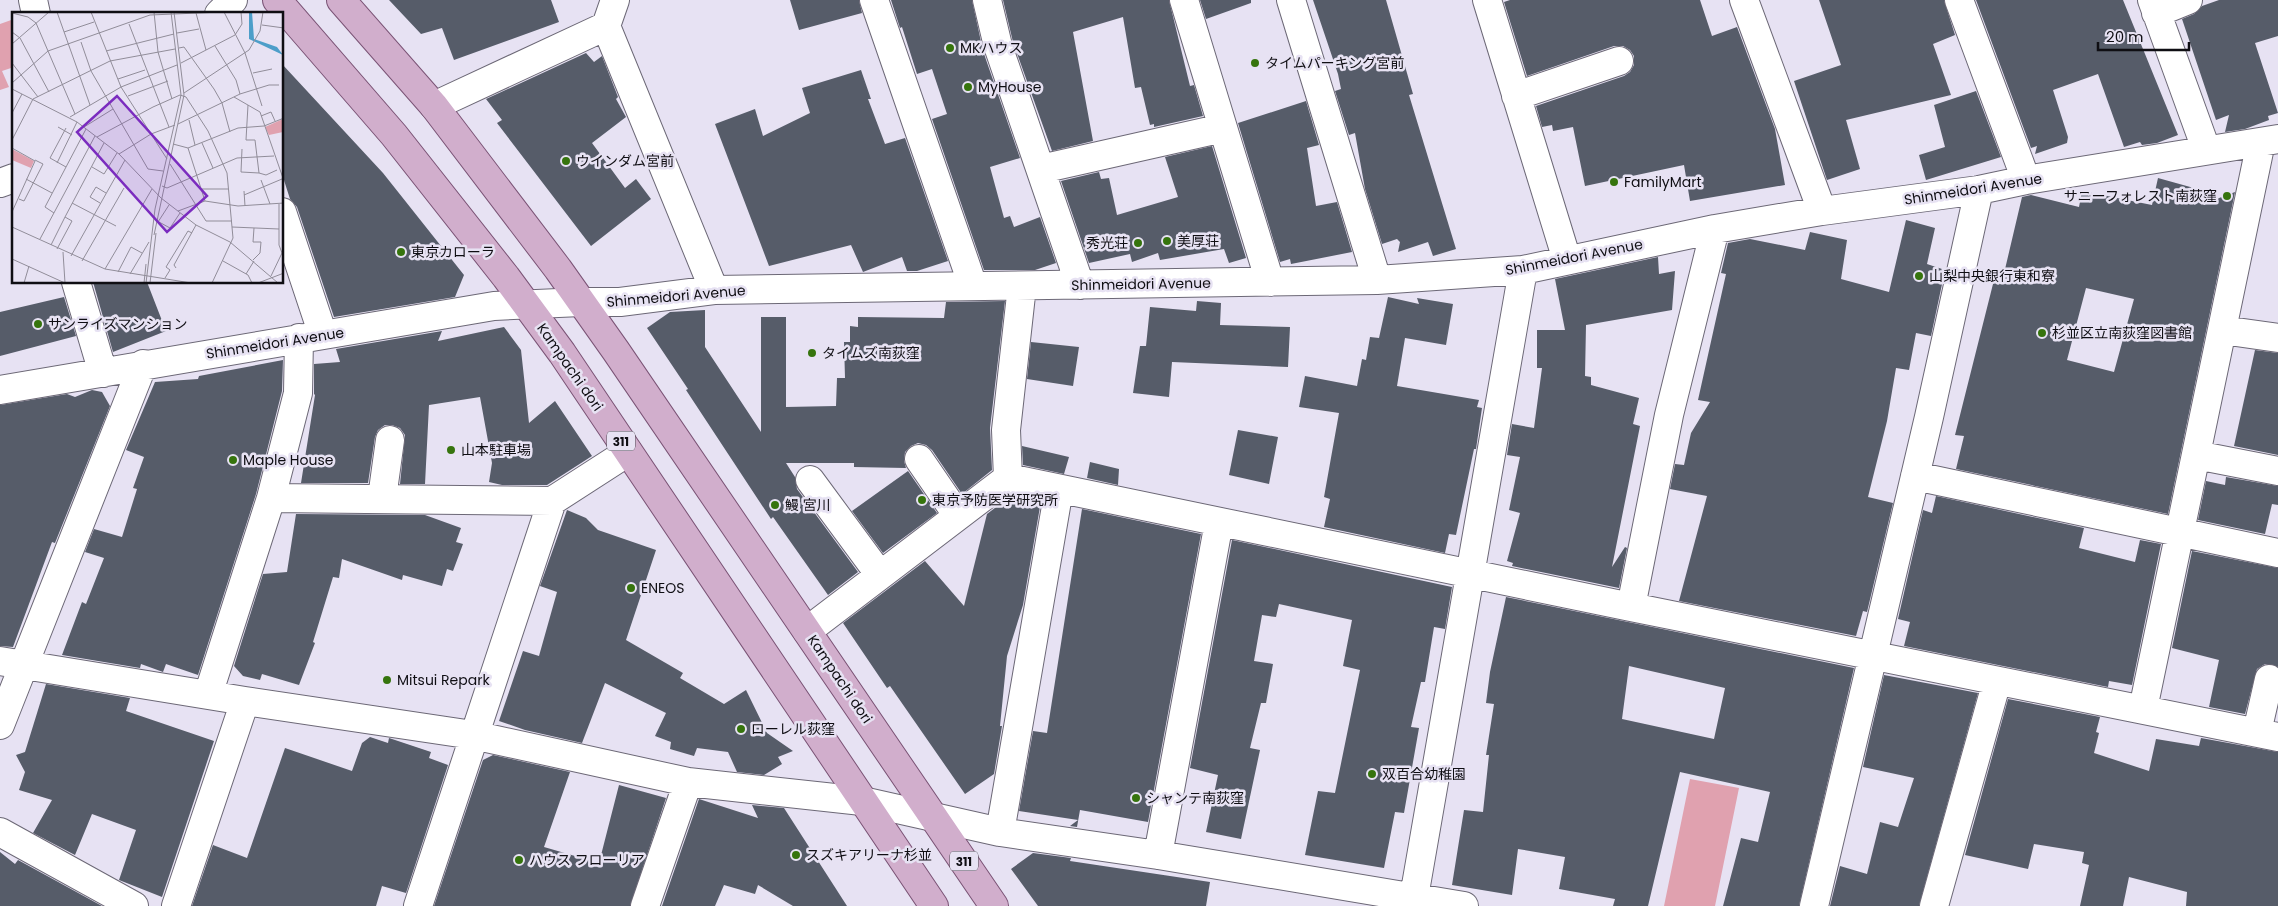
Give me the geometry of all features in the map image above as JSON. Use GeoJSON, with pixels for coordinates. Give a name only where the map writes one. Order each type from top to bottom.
{"type":"FeatureCollection","features":[{"type":"Feature","properties":{"kind":"main road","name":"Kampachi dori"},"geometry":{"type":"LineString","coordinates":[[277,0],[394,135],[527,305],[562,353],[934,906]]}},
{"type":"Feature","properties":{"kind":"main road","name":"Kampachi dori"},"geometry":{"type":"LineString","coordinates":[[341,0],[434,106],[581,302],[994,906]]}},
{"type":"Feature","properties":{"kind":"street"},"geometry":{"type":"LineString","coordinates":[[221,12],[233,0]]}},
{"type":"Feature","properties":{"kind":"street"},"geometry":{"type":"LineString","coordinates":[[615,0],[606,26],[714,290]]}},
{"type":"Feature","properties":{"kind":"street"},"geometry":{"type":"LineString","coordinates":[[874,0],[972,286]]}},
{"type":"Feature","properties":{"kind":"street"},"geometry":{"type":"LineString","coordinates":[[987,0],[998,46],[1080,285]]}},
{"type":"Feature","properties":{"kind":"street"},"geometry":{"type":"LineString","coordinates":[[1184,0],[1270,282]]}},
{"type":"Feature","properties":{"kind":"street"},"geometry":{"type":"LineString","coordinates":[[1291,0],[1377,280]]}},
{"type":"Feature","properties":{"kind":"street"},"geometry":{"type":"LineString","coordinates":[[1487,0],[1567,260]]}},
{"type":"Feature","properties":{"kind":"street"},"geometry":{"type":"LineString","coordinates":[[1744,0],[1822,211]]}},
{"type":"Feature","properties":{"kind":"street"},"geometry":{"type":"LineString","coordinates":[[1960,0],[2026,180]]}},
{"type":"Feature","properties":{"kind":"street"},"geometry":{"type":"LineString","coordinates":[[2188,0],[2154,6],[2206,150]]}},
{"type":"Feature","properties":{"kind":"street"},"geometry":{"type":"LineString","coordinates":[[434,106],[606,26]]}},
{"type":"Feature","properties":{"kind":"street"},"geometry":{"type":"LineString","coordinates":[[1516,96],[1619,60]]}},
{"type":"Feature","properties":{"kind":"street"},"geometry":{"type":"LineString","coordinates":[[1041,169],[1223,128]]}},
{"type":"Feature","properties":{"kind":"street"},"geometry":{"type":"LineString","coordinates":[[2143,709],[2222,330],[2270,140]]}},
{"type":"Feature","properties":{"kind":"street","name":"Shinmeidori Avenue"},"geometry":{"type":"LineString","coordinates":[[0,390],[102,373],[143,364],[494,306],[620,302],[714,290],[1377,280],[1523,270],[1715,229],[1822,211],[1979,190],[2026,180],[2270,140]]}},
{"type":"Feature","properties":{"kind":"street"},"geometry":{"type":"LineString","coordinates":[[0,183],[12,179]]}},
{"type":"Feature","properties":{"kind":"street"},"geometry":{"type":"LineString","coordinates":[[1814,906],[1874,656],[1979,190]]}},
{"type":"Feature","properties":{"kind":"street"},"geometry":{"type":"LineString","coordinates":[[208,695],[271,498],[311,337],[284,221]]}},
{"type":"Feature","properties":{"kind":"street"},"geometry":{"type":"LineString","coordinates":[[1631,607],[1669,415],[1715,229]]}},
{"type":"Feature","properties":{"kind":"street"},"geometry":{"type":"LineString","coordinates":[[1413,902],[1523,270]]}},
{"type":"Feature","properties":{"kind":"street"},"geometry":{"type":"LineString","coordinates":[[77,284],[102,373]]}},
{"type":"Feature","properties":{"kind":"street"},"geometry":{"type":"LineString","coordinates":[[1008,478],[1006,430],[1022,286]]}},
{"type":"Feature","properties":{"kind":"street"},"geometry":{"type":"LineString","coordinates":[[2222,330],[2278,338]]}},
{"type":"Feature","properties":{"kind":"street"},"geometry":{"type":"LineString","coordinates":[[0,725],[12,663],[143,364]]}},
{"type":"Feature","properties":{"kind":"street"},"geometry":{"type":"LineString","coordinates":[[382,498],[390,440]]}},
{"type":"Feature","properties":{"kind":"street"},"geometry":{"type":"LineString","coordinates":[[271,498],[552,501],[628,452]]}},
{"type":"Feature","properties":{"kind":"street"},"geometry":{"type":"LineString","coordinates":[[2196,455],[2278,471]]}},
{"type":"Feature","properties":{"kind":"street"},"geometry":{"type":"LineString","coordinates":[[919,459],[958,516]]}},
{"type":"Feature","properties":{"kind":"street"},"geometry":{"type":"LineString","coordinates":[[1915,476],[2278,553]]}},
{"type":"Feature","properties":{"kind":"street"},"geometry":{"type":"LineString","coordinates":[[1008,478],[1469,574],[2267,735],[2268,679]]}},
{"type":"Feature","properties":{"kind":"street"},"geometry":{"type":"LineString","coordinates":[[807,631],[1008,478]]}},
{"type":"Feature","properties":{"kind":"street"},"geometry":{"type":"LineString","coordinates":[[810,480],[880,575]]}},
{"type":"Feature","properties":{"kind":"street"},"geometry":{"type":"LineString","coordinates":[[1000,832],[1059,490]]}},
{"type":"Feature","properties":{"kind":"street"},"geometry":{"type":"LineString","coordinates":[[418,906],[552,501]]}},
{"type":"Feature","properties":{"kind":"street"},"geometry":{"type":"LineString","coordinates":[[1158,855],[1219,522]]}},
{"type":"Feature","properties":{"kind":"street"},"geometry":{"type":"LineString","coordinates":[[12,663],[245,701],[473,735],[688,782],[862,801],[1000,832],[1158,855],[1413,902],[1464,906]]}},
{"type":"Feature","properties":{"kind":"street"},"geometry":{"type":"LineString","coordinates":[[1934,906],[1997,681]]}},
{"type":"Feature","properties":{"kind":"street"},"geometry":{"type":"LineString","coordinates":[[176,906],[245,701]]}},
{"type":"Feature","properties":{"kind":"street"},"geometry":{"type":"LineString","coordinates":[[645,906],[688,782]]}},
{"type":"Feature","properties":{"kind":"street"},"geometry":{"type":"LineString","coordinates":[[0,832],[134,906]]}},
{"type":"Feature","properties":{"kind":"shaded area"},"geometry":{"type":"Polygon","coordinates":[[[12,20],[12,68],[2,71],[9,87],[0,90],[0,24],[12,20]]]}},
{"type":"Feature","properties":{"kind":"shaded area"},"geometry":{"type":"Polygon","coordinates":[[[1690,779],[1739,788],[1715,906],[1664,906],[1690,779]]]}},
{"type":"Feature","properties":{"kind":"building"},"geometry":{"type":"Polygon","coordinates":[[[389,0],[551,0],[559,22],[454,60],[442,28],[421,34],[389,0]]]}},
{"type":"Feature","properties":{"kind":"building"},"geometry":{"type":"Polygon","coordinates":[[[790,0],[859,0],[862,13],[799,30],[790,0]]]}},
{"type":"Feature","properties":{"kind":"building"},"geometry":{"type":"Polygon","coordinates":[[[891,0],[972,0],[983,51],[1020,158],[990,167],[1004,218],[1010,216],[1014,227],[1040,217],[1056,263],[1035,270],[984,270],[932,119],[947,114],[932,69],[917,74],[891,0]]]}},
{"type":"Feature","properties":{"kind":"building"},"geometry":{"type":"Polygon","coordinates":[[[1003,0],[1169,0],[1190,86],[1194,85],[1203,116],[1154,127],[1154,124],[1150,125],[1141,87],[1135,88],[1123,17],[1073,32],[1093,141],[1052,151],[1013,42],[1003,0]]]}},
{"type":"Feature","properties":{"kind":"building"},"geometry":{"type":"Polygon","coordinates":[[[1200,0],[1251,0],[1251,3],[1206,19],[1200,0]]]}},
{"type":"Feature","properties":{"kind":"building"},"geometry":{"type":"Polygon","coordinates":[[[1313,0],[1386,0],[1413,94],[1409,95],[1456,249],[1433,256],[1428,242],[1398,252],[1400,242],[1397,239],[1382,244],[1365,189],[1355,133],[1349,135],[1335,91],[1341,89],[1338,74],[1313,0]]]}},
{"type":"Feature","properties":{"kind":"building"},"geometry":{"type":"Polygon","coordinates":[[[1510,0],[1700,0],[1712,36],[1737,27],[1775,129],[1785,185],[1690,201],[1684,165],[1585,186],[1573,127],[1553,131],[1552,125],[1542,127],[1536,106],[1624,76],[1630,72],[1634,65],[1634,56],[1630,50],[1623,46],[1614,46],[1527,76],[1504,2],[1510,0]]]}},
{"type":"Feature","properties":{"kind":"building"},"geometry":{"type":"Polygon","coordinates":[[[1819,0],[1944,0],[1955,35],[1933,44],[1951,95],[1846,120],[1860,169],[1827,180],[1794,81],[1841,65],[1819,0]]]}},
{"type":"Feature","properties":{"kind":"building"},"geometry":{"type":"Polygon","coordinates":[[[1976,0],[2123,0],[2178,135],[2157,143],[2142,145],[2140,142],[2124,147],[2098,74],[2053,90],[2068,137],[2067,143],[2035,154],[2037,146],[2031,148],[1976,0]]]}},
{"type":"Feature","properties":{"kind":"building"},"geometry":{"type":"Polygon","coordinates":[[[2219,0],[2278,0],[2278,36],[2255,43],[2278,113],[2268,116],[2269,120],[2245,129],[2225,132],[2229,115],[2216,120],[2182,19],[2194,14],[2202,6],[2219,0]]]}},
{"type":"Feature","properties":{"kind":"building","name":"ウインダム宮前"},"geometry":{"type":"Polygon","coordinates":[[[586,53],[594,62],[602,56],[618,97],[616,99],[626,117],[592,143],[625,188],[636,179],[651,199],[591,246],[497,123],[502,120],[486,99],[586,53]]]}},
{"type":"Feature","properties":{"kind":"building"},"geometry":{"type":"Polygon","coordinates":[[[284,66],[383,173],[464,275],[455,297],[334,317],[297,207],[290,199],[284,180],[284,66]]]}},
{"type":"Feature","properties":{"kind":"building"},"geometry":{"type":"Polygon","coordinates":[[[861,70],[871,99],[868,99],[885,144],[905,138],[948,261],[917,271],[907,271],[902,257],[863,272],[851,245],[769,266],[715,124],[755,109],[763,136],[810,113],[802,88],[861,70]]]}},
{"type":"Feature","properties":{"kind":"building"},"geometry":{"type":"Polygon","coordinates":[[[1976,91],[2001,157],[1926,180],[1919,155],[1945,147],[1934,105],[1976,91]]]}},
{"type":"Feature","properties":{"kind":"building"},"geometry":{"type":"Polygon","coordinates":[[[1306,101],[1319,145],[1307,148],[1316,206],[1337,202],[1352,252],[1291,264],[1290,259],[1280,262],[1238,123],[1306,101]]]}},
{"type":"Feature","properties":{"kind":"building"},"geometry":{"type":"Polygon","coordinates":[[[1212,146],[1246,258],[1229,263],[1224,249],[1160,260],[1158,253],[1132,262],[1130,254],[1089,263],[1061,181],[1099,172],[1101,179],[1109,178],[1117,215],[1178,197],[1165,157],[1212,146]]]}},
{"type":"Feature","properties":{"kind":"building"},"geometry":{"type":"Polygon","coordinates":[[[2158,178],[2201,190],[2206,203],[2235,192],[2168,514],[1956,469],[1964,436],[1955,435],[1994,280],[2002,282],[2022,197],[2031,195],[2079,207],[2082,191],[2152,205],[2158,178]],[[2086,288],[2067,360],[2114,372],[2134,299],[2086,288]]]}},
{"type":"Feature","properties":{"kind":"building"},"geometry":{"type":"Polygon","coordinates":[[[1906,220],[1935,228],[1927,264],[1945,270],[1931,336],[1916,333],[1909,370],[1896,368],[1887,421],[1868,497],[1893,503],[1867,612],[1863,611],[1856,636],[1679,601],[1707,496],[1670,489],[1675,464],[1684,465],[1691,433],[1710,402],[1698,400],[1726,274],[1721,273],[1728,243],[1750,239],[1805,250],[1810,232],[1847,240],[1841,279],[1889,292],[1906,220]]]}},
{"type":"Feature","properties":{"kind":"building"},"geometry":{"type":"Polygon","coordinates":[[[1658,257],[1659,274],[1675,271],[1672,310],[1586,325],[1585,376],[1591,377],[1591,385],[1639,398],[1633,424],[1640,426],[1612,567],[1625,547],[1627,548],[1619,588],[1512,566],[1513,563],[1507,561],[1520,513],[1509,510],[1520,457],[1507,455],[1512,424],[1534,428],[1542,368],[1537,368],[1537,330],[1565,330],[1555,279],[1658,257]]]}},
{"type":"Feature","properties":{"kind":"building"},"geometry":{"type":"Polygon","coordinates":[[[94,284],[148,284],[166,331],[113,352],[94,284]]]}},
{"type":"Feature","properties":{"kind":"building","name":"サンライズマンション"},"geometry":{"type":"Polygon","coordinates":[[[64,297],[76,336],[0,356],[0,312],[64,297]]]}},
{"type":"Feature","properties":{"kind":"building"},"geometry":{"type":"Polygon","coordinates":[[[1388,297],[1419,304],[1417,298],[1453,304],[1446,345],[1405,338],[1397,386],[1479,400],[1477,407],[1482,408],[1476,449],[1474,449],[1456,535],[1449,534],[1445,553],[1324,527],[1330,499],[1324,497],[1339,413],[1299,407],[1305,376],[1357,386],[1362,359],[1366,360],[1370,337],[1379,338],[1388,297]]]}},
{"type":"Feature","properties":{"kind":"building"},"geometry":{"type":"Polygon","coordinates":[[[1005,301],[990,428],[992,470],[962,494],[932,450],[926,445],[918,443],[911,446],[905,452],[904,461],[906,468],[854,467],[854,463],[786,463],[795,477],[797,489],[858,572],[828,595],[773,517],[771,519],[647,328],[670,312],[705,310],[705,347],[761,432],[761,317],[786,317],[786,407],[836,406],[837,378],[845,378],[844,342],[850,342],[850,326],[858,327],[858,317],[944,318],[946,302],[1005,301]]]}},
{"type":"Feature","properties":{"kind":"building"},"geometry":{"type":"Polygon","coordinates":[[[1197,301],[1221,303],[1220,325],[1290,327],[1288,367],[1172,362],[1169,397],[1133,393],[1140,346],[1146,346],[1150,307],[1196,311],[1197,301]]]}},
{"type":"Feature","properties":{"kind":"building"},"geometry":{"type":"Polygon","coordinates":[[[504,327],[521,350],[529,423],[555,401],[592,456],[547,485],[502,485],[489,482],[492,463],[480,397],[429,405],[425,484],[400,484],[405,435],[400,428],[392,425],[385,425],[378,430],[375,437],[368,483],[301,483],[315,395],[314,364],[340,362],[336,349],[442,331],[438,341],[504,327]]]}},
{"type":"Feature","properties":{"kind":"building"},"geometry":{"type":"Polygon","coordinates":[[[1031,342],[1079,347],[1073,386],[1027,379],[1031,342]]]}},
{"type":"Feature","properties":{"kind":"building"},"geometry":{"type":"Polygon","coordinates":[[[2255,350],[2278,353],[2278,455],[2234,446],[2255,350]]]}},
{"type":"Feature","properties":{"kind":"building"},"geometry":{"type":"Polygon","coordinates":[[[283,360],[282,391],[256,494],[198,675],[166,664],[163,672],[141,664],[140,668],[62,655],[82,602],[86,604],[104,558],[85,552],[94,529],[122,537],[137,489],[133,488],[144,457],[126,450],[155,382],[198,379],[199,376],[283,360]]]}},
{"type":"Feature","properties":{"kind":"building"},"geometry":{"type":"Polygon","coordinates":[[[92,390],[102,392],[110,406],[55,543],[52,542],[13,647],[0,646],[0,405],[67,394],[75,397],[92,390]]]}},
{"type":"Feature","properties":{"kind":"building"},"geometry":{"type":"Polygon","coordinates":[[[1238,430],[1278,437],[1269,484],[1229,475],[1238,430]]]}},
{"type":"Feature","properties":{"kind":"building"},"geometry":{"type":"Polygon","coordinates":[[[1022,446],[1069,457],[1064,474],[1023,465],[1022,446]]]}},
{"type":"Feature","properties":{"kind":"building"},"geometry":{"type":"Polygon","coordinates":[[[1090,462],[1119,469],[1118,485],[1087,478],[1090,462]]]}},
{"type":"Feature","properties":{"kind":"building"},"geometry":{"type":"Polygon","coordinates":[[[908,471],[937,513],[883,553],[852,511],[908,471]]]}},
{"type":"Feature","properties":{"kind":"building"},"geometry":{"type":"Polygon","coordinates":[[[2226,477],[2278,486],[2278,505],[2272,504],[2265,534],[2198,520],[2206,481],[2225,485],[2226,477]]]}},
{"type":"Feature","properties":{"kind":"building"},"geometry":{"type":"Polygon","coordinates":[[[1012,495],[1041,501],[1023,605],[1007,656],[1000,726],[1002,726],[994,774],[965,794],[890,686],[887,688],[843,623],[925,561],[964,606],[987,514],[1012,495]]]}},
{"type":"Feature","properties":{"kind":"building"},"geometry":{"type":"Polygon","coordinates":[[[1936,496],[2084,528],[2079,548],[2135,562],[2140,540],[2161,544],[2132,685],[2109,681],[2108,687],[1904,646],[1910,622],[1898,619],[1923,510],[1932,513],[1936,496]]]}},
{"type":"Feature","properties":{"kind":"building"},"geometry":{"type":"Polygon","coordinates":[[[1082,509],[1201,534],[1148,822],[1080,810],[1077,827],[1070,826],[1078,820],[1019,811],[1033,731],[1047,733],[1082,509]]]}},
{"type":"Feature","properties":{"kind":"building"},"geometry":{"type":"Polygon","coordinates":[[[567,510],[586,518],[598,530],[656,550],[626,640],[683,673],[680,678],[724,704],[746,690],[767,733],[793,751],[778,757],[782,764],[764,775],[737,772],[728,752],[697,748],[694,756],[670,749],[671,742],[655,736],[666,713],[605,683],[582,743],[525,730],[499,721],[523,651],[539,656],[557,592],[540,586],[567,510]]]}},
{"type":"Feature","properties":{"kind":"building"},"geometry":{"type":"Polygon","coordinates":[[[296,514],[425,515],[461,528],[456,542],[463,544],[453,571],[447,569],[442,586],[403,575],[402,580],[342,559],[339,578],[333,577],[313,642],[315,643],[299,685],[262,674],[260,680],[243,676],[234,666],[263,574],[287,572],[296,514]]]}},
{"type":"Feature","properties":{"kind":"building"},"geometry":{"type":"Polygon","coordinates":[[[1232,540],[1452,587],[1445,629],[1434,627],[1425,682],[1421,682],[1411,727],[1419,728],[1404,813],[1395,812],[1384,868],[1305,855],[1318,791],[1335,793],[1360,670],[1343,666],[1352,620],[1279,604],[1276,617],[1262,615],[1254,661],[1273,664],[1266,703],[1261,703],[1250,748],[1260,750],[1241,839],[1206,832],[1218,775],[1190,768],[1232,540]]]}},
{"type":"Feature","properties":{"kind":"building"},"geometry":{"type":"Polygon","coordinates":[[[2192,551],[2278,568],[2278,667],[2265,664],[2257,669],[2245,714],[2209,707],[2219,660],[2172,648],[2192,551]]]}},
{"type":"Feature","properties":{"kind":"building"},"geometry":{"type":"Polygon","coordinates":[[[1506,597],[1854,668],[1799,906],[1723,906],[1741,838],[1758,842],[1770,792],[1680,772],[1648,906],[1613,906],[1615,899],[1559,889],[1565,857],[1518,849],[1512,895],[1452,885],[1464,810],[1483,812],[1489,755],[1486,755],[1494,704],[1486,703],[1490,672],[1506,597]],[[1629,666],[1622,719],[1714,739],[1725,688],[1629,666]]]}},
{"type":"Feature","properties":{"kind":"building"},"geometry":{"type":"Polygon","coordinates":[[[1884,675],[1978,693],[1919,906],[1830,906],[1840,866],[1867,874],[1880,822],[1898,827],[1914,778],[1863,767],[1884,675]]]}},
{"type":"Feature","properties":{"kind":"building"},"geometry":{"type":"Polygon","coordinates":[[[46,684],[130,698],[126,711],[214,741],[162,897],[119,880],[136,830],[92,814],[75,855],[33,833],[52,800],[19,790],[25,772],[16,755],[25,752],[46,684]]]}},
{"type":"Feature","properties":{"kind":"building"},"geometry":{"type":"Polygon","coordinates":[[[2008,699],[2100,717],[2096,732],[2099,733],[2094,753],[2149,771],[2156,739],[2199,746],[2201,738],[2278,752],[2278,906],[2186,906],[2187,892],[2129,877],[2123,906],[2080,906],[2089,865],[2082,863],[2084,852],[2034,844],[2028,869],[1965,855],[2008,699]]]}},
{"type":"Feature","properties":{"kind":"building"},"geometry":{"type":"Polygon","coordinates":[[[370,737],[388,743],[389,738],[431,752],[429,758],[448,765],[406,893],[382,886],[376,906],[192,906],[213,845],[247,858],[285,748],[352,771],[362,743],[370,737]]]}},
{"type":"Feature","properties":{"kind":"building"},"geometry":{"type":"Polygon","coordinates":[[[493,755],[570,772],[544,847],[599,863],[619,785],[666,798],[630,906],[434,906],[483,760],[493,755]]]}},
{"type":"Feature","properties":{"kind":"building"},"geometry":{"type":"Polygon","coordinates":[[[699,799],[758,818],[752,805],[784,808],[847,906],[793,906],[758,885],[755,894],[724,885],[715,906],[662,906],[699,799]]]}},
{"type":"Feature","properties":{"kind":"building"},"geometry":{"type":"Polygon","coordinates":[[[0,852],[15,864],[18,860],[102,906],[0,906],[0,852]]]}},
{"type":"Feature","properties":{"kind":"building"},"geometry":{"type":"Polygon","coordinates":[[[1033,853],[1071,858],[1070,861],[1210,882],[1206,906],[1038,906],[1011,869],[1033,853]]]}},
{"type":"Feature","properties":{"kind":"place","name":"MKハウス"},"geometry":{"type":"Point","coordinates":[950,48]}},
{"type":"Feature","properties":{"kind":"place","name":"タイムパーキング宮前"},"geometry":{"type":"Point","coordinates":[1255,63]}},
{"type":"Feature","properties":{"kind":"place","name":"MyHouse"},"geometry":{"type":"Point","coordinates":[968,87]}},
{"type":"Feature","properties":{"kind":"place","name":"ウインダム宮前"},"geometry":{"type":"Point","coordinates":[566,161]}},
{"type":"Feature","properties":{"kind":"place","name":"FamilyMart"},"geometry":{"type":"Point","coordinates":[1614,182]}},
{"type":"Feature","properties":{"kind":"place","name":"サニーフォレスト南荻窪"},"geometry":{"type":"Point","coordinates":[2227,196]}},
{"type":"Feature","properties":{"kind":"place","name":"美厚荘"},"geometry":{"type":"Point","coordinates":[1167,241]}},
{"type":"Feature","properties":{"kind":"place","name":"秀光荘"},"geometry":{"type":"Point","coordinates":[1138,243]}},
{"type":"Feature","properties":{"kind":"place","name":"東京カローラ"},"geometry":{"type":"Point","coordinates":[401,252]}},
{"type":"Feature","properties":{"kind":"place","name":"山梨中央銀行東和寮"},"geometry":{"type":"Point","coordinates":[1919,276]}},
{"type":"Feature","properties":{"kind":"place","name":"サンライズマンション"},"geometry":{"type":"Point","coordinates":[38,324]}},
{"type":"Feature","properties":{"kind":"place","name":"杉並区立南荻窪図書館"},"geometry":{"type":"Point","coordinates":[2042,333]}},
{"type":"Feature","properties":{"kind":"place","name":"タイムズ南荻窪"},"geometry":{"type":"Point","coordinates":[812,353]}},
{"type":"Feature","properties":{"kind":"place","name":"山本駐車場"},"geometry":{"type":"Point","coordinates":[451,450]}},
{"type":"Feature","properties":{"kind":"place","name":"Maple House"},"geometry":{"type":"Point","coordinates":[233,460]}},
{"type":"Feature","properties":{"kind":"place","name":"東京予防医学研究所"},"geometry":{"type":"Point","coordinates":[922,500]}},
{"type":"Feature","properties":{"kind":"place","name":"鰻 宮川"},"geometry":{"type":"Point","coordinates":[775,505]}},
{"type":"Feature","properties":{"kind":"place","name":"ENEOS"},"geometry":{"type":"Point","coordinates":[631,588]}},
{"type":"Feature","properties":{"kind":"place","name":"Mitsui Repark"},"geometry":{"type":"Point","coordinates":[387,680]}},
{"type":"Feature","properties":{"kind":"place","name":"ローレル荻窪"},"geometry":{"type":"Point","coordinates":[741,729]}},
{"type":"Feature","properties":{"kind":"place","name":"双百合幼稚園"},"geometry":{"type":"Point","coordinates":[1372,774]}},
{"type":"Feature","properties":{"kind":"place","name":"シャンテ南荻窪"},"geometry":{"type":"Point","coordinates":[1136,798]}},
{"type":"Feature","properties":{"kind":"place","name":"スズキアリーナ杉並"},"geometry":{"type":"Point","coordinates":[796,855]}},
{"type":"Feature","properties":{"kind":"place","name":"ハウス フローリア"},"geometry":{"type":"Point","coordinates":[519,860]}}]}
